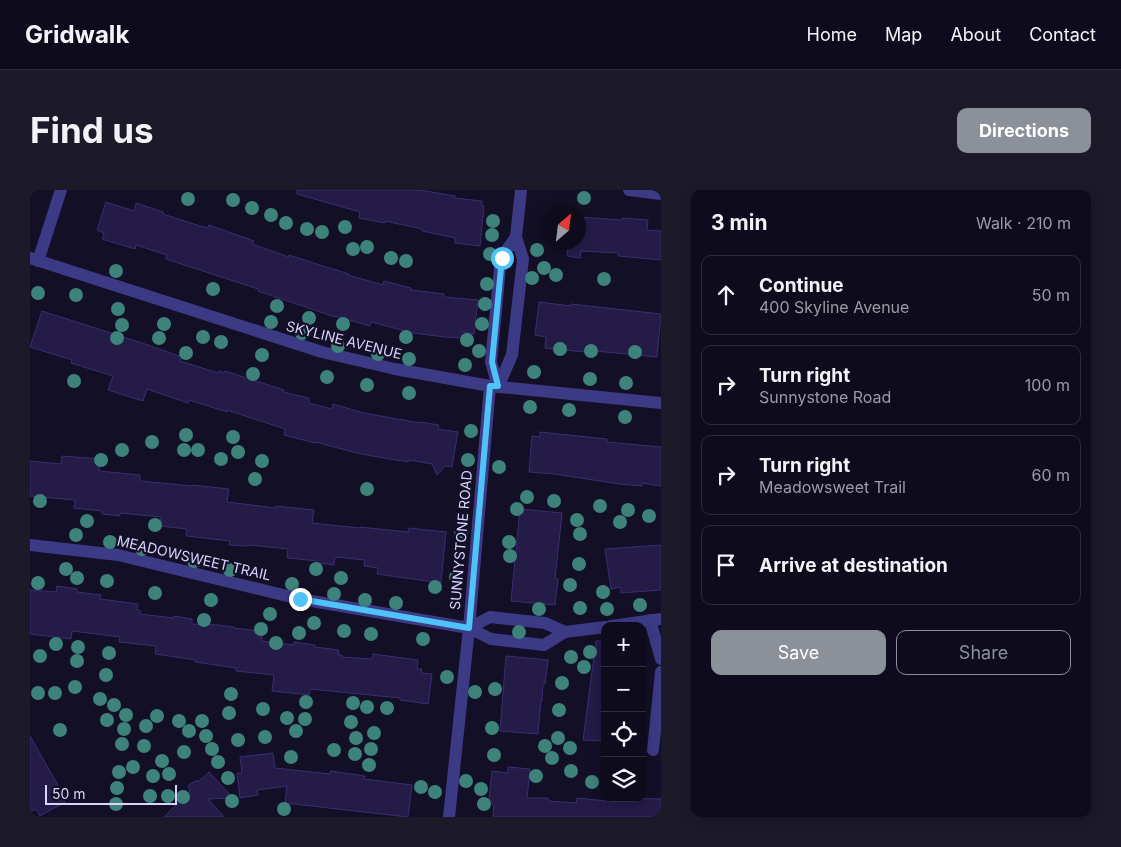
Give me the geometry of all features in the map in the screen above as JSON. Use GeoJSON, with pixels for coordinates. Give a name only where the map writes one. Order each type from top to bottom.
{"type":"FeatureCollection","features":[{"type":"Feature","properties":{"kind":"street"},"geometry":{"type":"LineString","coordinates":[[34,259],[61,190]]}},
{"type":"Feature","properties":{"kind":"street"},"geometry":{"type":"LineString","coordinates":[[494,386],[512,355],[523,259],[516,237],[521,190]]}},
{"type":"Feature","properties":{"kind":"street"},"geometry":{"type":"LineString","coordinates":[[629,190],[654,192]]}},
{"type":"Feature","properties":{"kind":"street"},"geometry":{"type":"LineString","coordinates":[[494,386],[492,362],[502,258],[516,237]]}},
{"type":"Feature","properties":{"kind":"street","name":"SKYLINE AVENUE"},"geometry":{"type":"LineString","coordinates":[[34,259],[322,352],[395,369],[494,386],[661,403]]}},
{"type":"Feature","properties":{"kind":"street","name":"SUNNYSTONE ROAD"},"geometry":{"type":"LineString","coordinates":[[449,817],[494,386]]}},
{"type":"Feature","properties":{"kind":"street","name":"MEADOWSWEET TRAIL"},"geometry":{"type":"LineString","coordinates":[[30,545],[118,555],[300,599],[469,628],[491,639],[544,645],[566,632]]}},
{"type":"Feature","properties":{"kind":"street"},"geometry":{"type":"LineString","coordinates":[[469,628],[490,616],[546,623],[566,632],[601,628]]}},
{"type":"Feature","properties":{"kind":"street"},"geometry":{"type":"LineString","coordinates":[[640,622],[655,620],[661,659]]}},
{"type":"Feature","properties":{"kind":"street"},"geometry":{"type":"LineString","coordinates":[[653,750],[661,672]]}},
{"type":"Feature","properties":{"kind":"building"},"geometry":{"type":"Polygon","coordinates":[[[297,190],[420,190],[455,196],[455,198],[482,201],[482,206],[484,206],[480,246],[455,243],[455,238],[422,231],[422,229],[385,221],[385,223],[359,218],[360,212],[297,194],[297,190]]]}},
{"type":"Feature","properties":{"kind":"building"},"geometry":{"type":"Polygon","coordinates":[[[106,202],[134,211],[136,203],[197,225],[208,228],[209,225],[254,241],[252,244],[289,257],[289,255],[383,285],[384,281],[411,288],[411,290],[444,294],[444,297],[478,300],[474,334],[462,332],[462,338],[445,337],[413,333],[371,322],[370,326],[335,317],[166,259],[167,255],[136,245],[135,249],[102,239],[104,233],[97,230],[106,202]]]}},
{"type":"Feature","properties":{"kind":"building"},"geometry":{"type":"Polygon","coordinates":[[[586,218],[648,220],[647,230],[661,231],[661,260],[618,256],[618,253],[581,251],[580,258],[567,256],[567,250],[586,250],[586,218]]]}},
{"type":"Feature","properties":{"kind":"building"},"geometry":{"type":"Polygon","coordinates":[[[539,302],[661,314],[657,357],[545,348],[546,337],[535,335],[539,302]]]}},
{"type":"Feature","properties":{"kind":"building"},"geometry":{"type":"Polygon","coordinates":[[[42,311],[182,357],[180,361],[218,373],[219,371],[224,373],[225,371],[284,390],[283,392],[309,398],[309,403],[332,409],[333,404],[364,413],[439,425],[438,429],[458,432],[452,467],[445,466],[437,475],[432,464],[361,454],[284,435],[285,429],[227,410],[227,412],[189,400],[188,403],[147,389],[143,401],[108,390],[113,376],[71,363],[72,360],[30,347],[42,311]]]}},
{"type":"Feature","properties":{"kind":"building"},"geometry":{"type":"Polygon","coordinates":[[[540,432],[607,439],[607,442],[661,447],[661,486],[642,483],[642,486],[620,484],[529,472],[532,436],[540,437],[540,432]]]}},
{"type":"Feature","properties":{"kind":"building"},"geometry":{"type":"Polygon","coordinates":[[[62,456],[100,459],[99,471],[140,475],[140,481],[229,489],[227,502],[314,510],[312,523],[408,532],[409,528],[446,532],[441,583],[377,574],[378,568],[364,566],[365,560],[335,557],[334,565],[318,563],[318,561],[287,558],[288,549],[229,545],[230,541],[186,536],[187,529],[160,526],[161,517],[120,513],[120,516],[102,514],[102,511],[74,508],[75,500],[30,496],[30,461],[61,464],[62,456]]]}},
{"type":"Feature","properties":{"kind":"building"},"geometry":{"type":"Polygon","coordinates":[[[520,509],[562,513],[555,579],[558,579],[555,605],[511,601],[520,509]]]}},
{"type":"Feature","properties":{"kind":"building"},"geometry":{"type":"Polygon","coordinates":[[[661,545],[661,590],[621,593],[621,587],[611,589],[605,549],[661,545]]]}},
{"type":"Feature","properties":{"kind":"building"},"geometry":{"type":"Polygon","coordinates":[[[57,586],[77,589],[77,592],[101,595],[100,599],[138,604],[137,610],[140,610],[140,614],[174,618],[174,616],[192,619],[192,624],[218,625],[259,631],[262,641],[294,645],[294,642],[315,645],[315,647],[339,650],[338,655],[342,655],[342,657],[372,659],[373,654],[418,660],[417,669],[422,669],[421,673],[432,674],[428,704],[400,700],[400,698],[310,689],[309,695],[272,691],[274,675],[236,671],[236,668],[155,654],[156,646],[119,642],[120,637],[72,631],[71,639],[30,634],[30,590],[56,592],[57,586]]]}},
{"type":"Feature","properties":{"kind":"building"},"geometry":{"type":"Polygon","coordinates":[[[596,641],[601,641],[601,741],[583,740],[596,641]]]}},
{"type":"Feature","properties":{"kind":"building"},"geometry":{"type":"Polygon","coordinates":[[[506,656],[548,660],[545,684],[543,684],[538,734],[500,731],[506,656]]]}},
{"type":"Feature","properties":{"kind":"building"},"geometry":{"type":"Polygon","coordinates":[[[30,736],[63,794],[61,795],[65,802],[40,816],[36,809],[30,812],[30,736]]]}},
{"type":"Feature","properties":{"kind":"building"},"geometry":{"type":"Polygon","coordinates":[[[273,753],[275,768],[330,774],[331,771],[365,776],[364,779],[412,785],[408,817],[285,803],[287,786],[257,790],[258,795],[240,798],[237,773],[242,773],[240,757],[273,753]]]}},
{"type":"Feature","properties":{"kind":"building"},"geometry":{"type":"Polygon","coordinates":[[[508,767],[530,769],[527,798],[548,798],[549,801],[576,803],[577,798],[601,800],[601,802],[646,802],[646,799],[661,799],[661,817],[493,817],[494,806],[489,799],[492,771],[508,773],[508,767]]]}},
{"type":"Feature","properties":{"kind":"building"},"geometry":{"type":"Polygon","coordinates":[[[209,772],[233,798],[208,799],[224,817],[164,817],[190,791],[188,786],[195,781],[199,781],[209,772]]]}},
{"type":"Feature","properties":{"kind":"route"},"geometry":{"type":"LineString","coordinates":[[300,599],[469,628],[490,386],[498,386],[492,362],[492,352],[502,258]]}}]}
